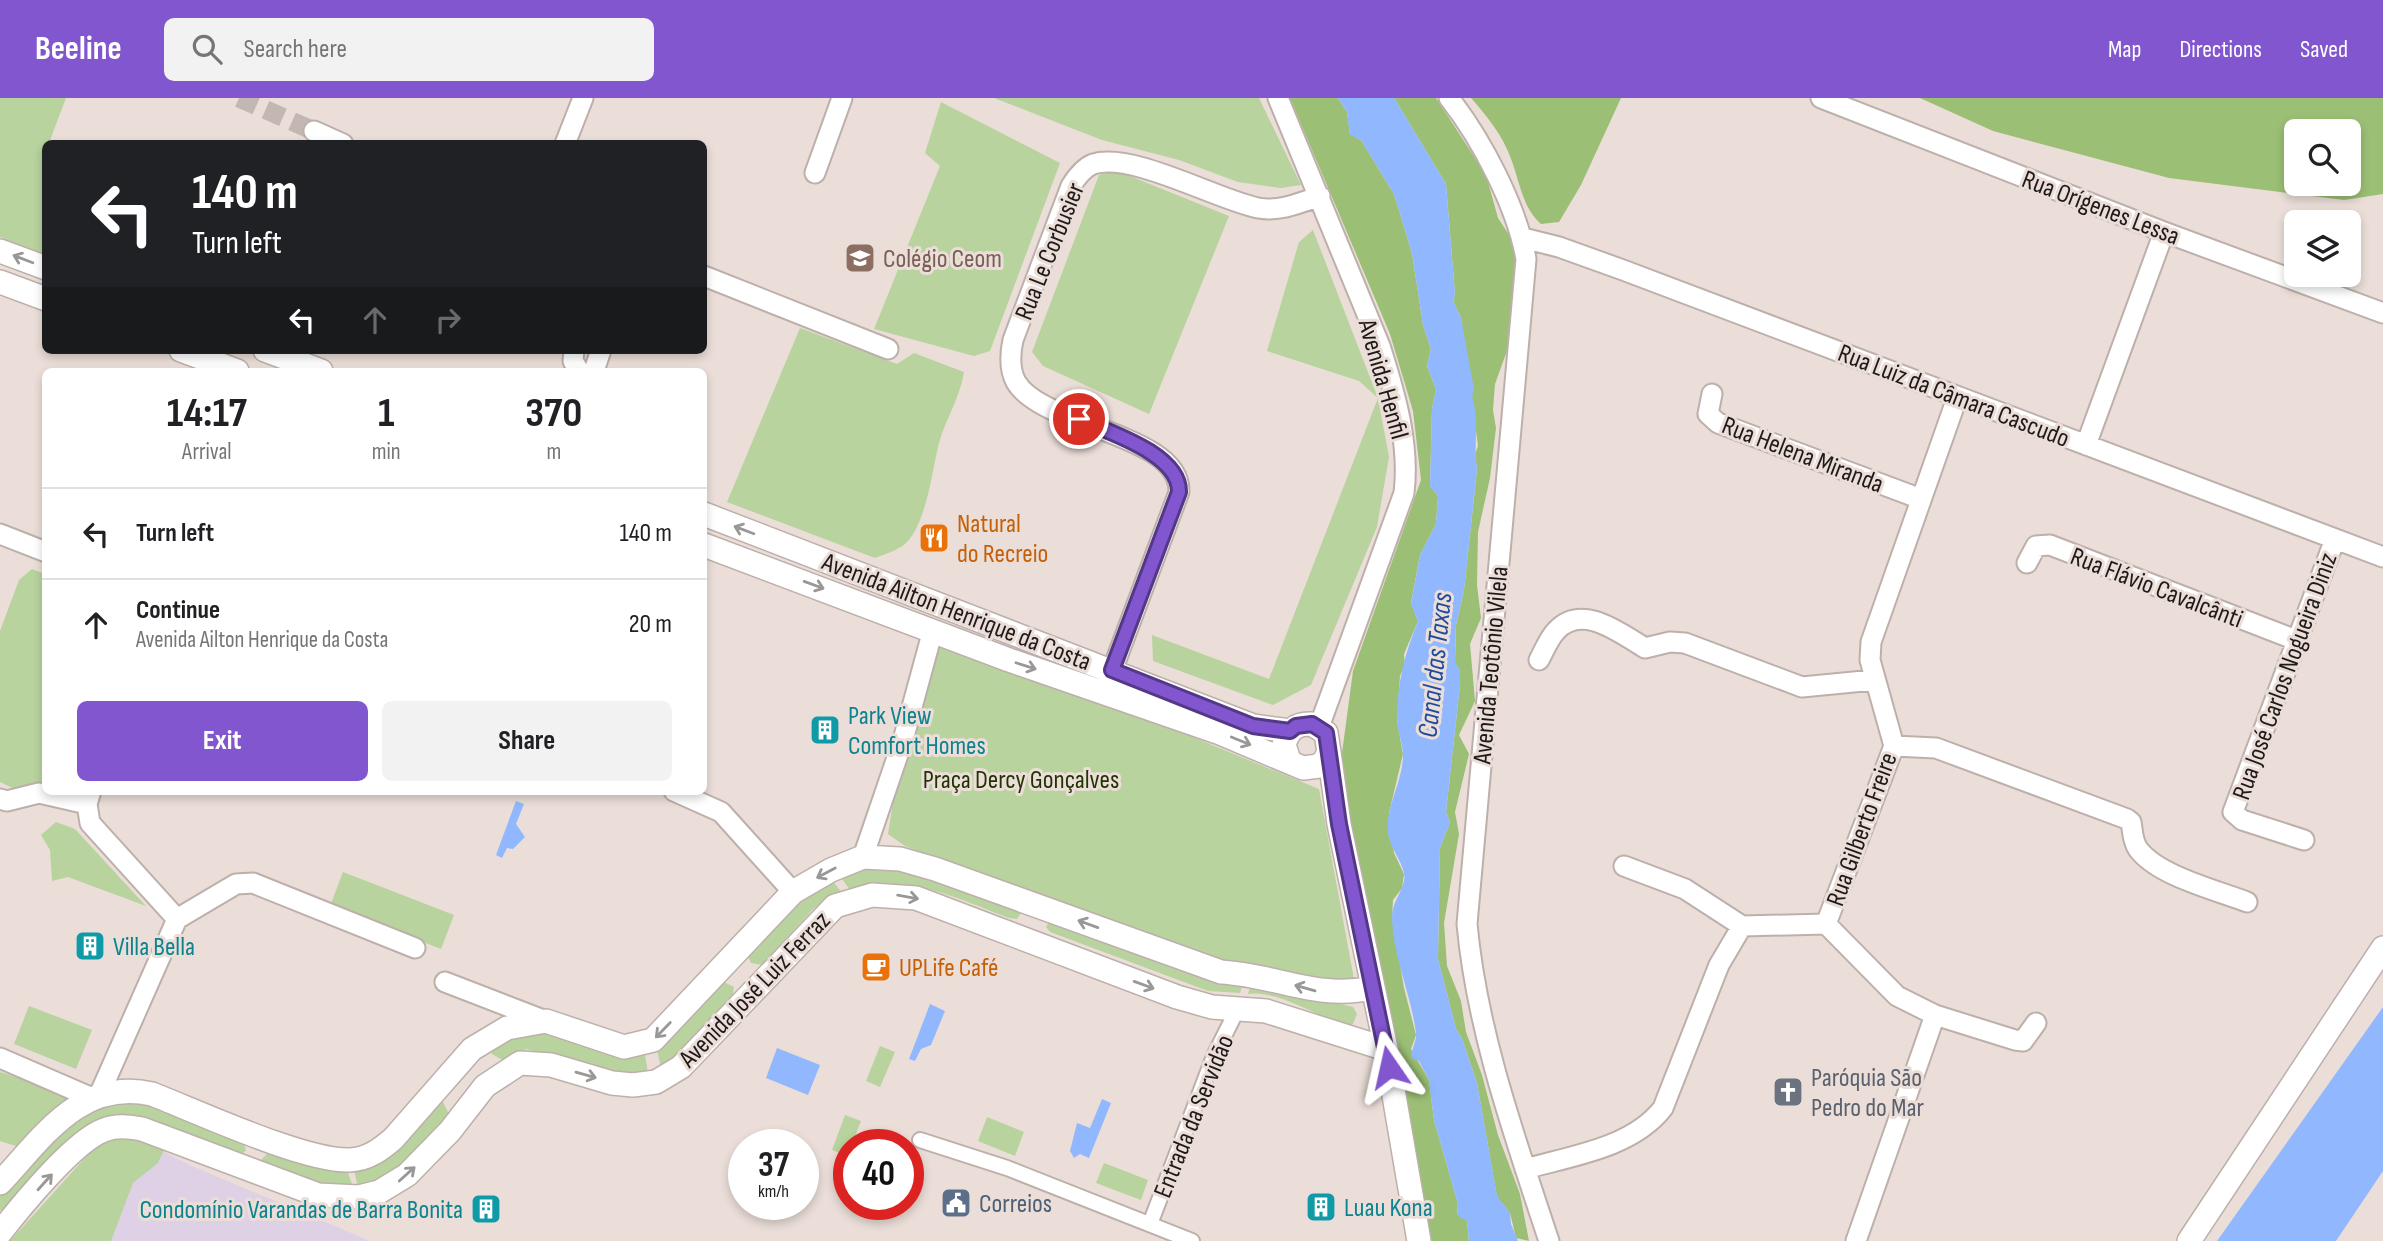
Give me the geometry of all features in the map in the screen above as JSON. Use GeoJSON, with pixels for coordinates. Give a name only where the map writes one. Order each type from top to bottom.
{"type":"FeatureCollection","features":[{"type":"Feature","properties":{"kind":"street"},"geometry":{"type":"LineString","coordinates":[[567,140],[583,98]]}},
{"type":"Feature","properties":{"kind":"street"},"geometry":{"type":"LineString","coordinates":[[815,173],[842,98]]}},
{"type":"Feature","properties":{"kind":"street","name":"Avenida Henfil"},"geometry":{"type":"LineString","coordinates":[[1278,98],[1320,196],[1392,385],[1407,471],[1404,493],[1308,722]]}},
{"type":"Feature","properties":{"kind":"street","name":"Avenida Teotônio Vilela"},"geometry":{"type":"LineString","coordinates":[[1448,98],[1479,146],[1523,239],[1527,279],[1466,924],[1479,1009],[1525,1169],[1549,1241]]}},
{"type":"Feature","properties":{"kind":"street","name":"Rua Orígenes Lessa"},"geometry":{"type":"LineString","coordinates":[[1821,98],[2164,232],[2383,313]]}},
{"type":"Feature","properties":{"kind":"street"},"geometry":{"type":"LineString","coordinates":[[314,131],[334,140]]}},
{"type":"Feature","properties":{"kind":"street","name":"Rua Le Corbusier"},"geometry":{"type":"LineString","coordinates":[[1109,680],[1179,492],[1179,481],[1172,469],[1145,449],[1034,400],[1016,382],[1011,368],[1011,350],[1017,327],[1071,186],[1085,169],[1101,163],[1132,165],[1260,208],[1284,208],[1320,196]]}},
{"type":"Feature","properties":{"kind":"street"},"geometry":{"type":"LineString","coordinates":[[2086,444],[2164,232]]}},
{"type":"Feature","properties":{"kind":"street","name":"Rua Luiz da Câmara Cascudo"},"geometry":{"type":"LineString","coordinates":[[1523,239],[1559,247],[1623,270],[1957,398],[2383,556]]}},
{"type":"Feature","properties":{"kind":"street"},"geometry":{"type":"LineString","coordinates":[[0,251],[42,267]]}},
{"type":"Feature","properties":{"kind":"street"},"geometry":{"type":"LineString","coordinates":[[707,277],[888,349]]}},
{"type":"Feature","properties":{"kind":"street"},"geometry":{"type":"LineString","coordinates":[[0,282],[42,298]]}},
{"type":"Feature","properties":{"kind":"street"},"geometry":{"type":"LineString","coordinates":[[192,354],[229,368]]}},
{"type":"Feature","properties":{"kind":"street"},"geometry":{"type":"LineString","coordinates":[[274,354],[307,368]]}},
{"type":"Feature","properties":{"kind":"street","name":"Rua Helena Miranda"},"geometry":{"type":"LineString","coordinates":[[1712,394],[1708,414],[1718,423],[1921,499]]}},
{"type":"Feature","properties":{"kind":"street","name":"Rua Gilberto Freire"},"geometry":{"type":"LineString","coordinates":[[1742,926],[1826,923],[1894,746],[1874,680],[1871,642],[1957,398]]}},
{"type":"Feature","properties":{"kind":"street","name":"Avenida Ailton Henrique da Costa"},"geometry":{"type":"LineString","coordinates":[[707,515],[1005,632],[1296,764]]}},
{"type":"Feature","properties":{"kind":"street"},"geometry":{"type":"LineString","coordinates":[[0,534],[42,550]]}},
{"type":"Feature","properties":{"kind":"street","name":"Rua José Carlos Nogueira Diniz"},"geometry":{"type":"LineString","coordinates":[[2304,840],[2242,820],[2233,812],[2335,539]]}},
{"type":"Feature","properties":{"kind":"street"},"geometry":{"type":"LineString","coordinates":[[775,571],[783,544]]}},
{"type":"Feature","properties":{"kind":"street","name":"Rua Flávio Cavalcânti"},"geometry":{"type":"LineString","coordinates":[[2027,564],[2036,546],[2050,545],[2297,640]]}},
{"type":"Feature","properties":{"kind":"street","name":"Avenida Ailton Henrique da Costa"},"geometry":{"type":"LineString","coordinates":[[707,546],[1009,660],[1109,680]]}},
{"type":"Feature","properties":{"kind":"street"},"geometry":{"type":"LineString","coordinates":[[1539,660],[1555,632],[1574,620],[1600,622],[1645,648],[1670,642],[1685,643],[1802,687],[1816,688],[1874,680]]}},
{"type":"Feature","properties":{"kind":"street"},"geometry":{"type":"LineString","coordinates":[[863,857],[903,740],[933,630]]}},
{"type":"Feature","properties":{"kind":"street","name":"Avenida Ailton Henrique da Costa"},"geometry":{"type":"LineString","coordinates":[[1155,699],[1253,726],[1308,722]]}},
{"type":"Feature","properties":{"kind":"street"},"geometry":{"type":"LineString","coordinates":[[1339,824],[1316,781],[1296,764],[1284,746],[1308,722],[1326,733],[1339,824],[1386,1049],[1419,1241]]}},
{"type":"Feature","properties":{"kind":"street"},"geometry":{"type":"LineString","coordinates":[[1894,746],[1936,748],[2127,819],[2138,850],[2154,863],[2181,877],[2248,902]]}},
{"type":"Feature","properties":{"kind":"street"},"geometry":{"type":"LineString","coordinates":[[1296,764],[1319,766],[1329,752]]}},
{"type":"Feature","properties":{"kind":"street"},"geometry":{"type":"LineString","coordinates":[[0,799],[8,801],[42,793]]}},
{"type":"Feature","properties":{"kind":"street"},"geometry":{"type":"LineString","coordinates":[[59,795],[89,798],[90,823],[98,835],[177,919]]}},
{"type":"Feature","properties":{"kind":"street"},"geometry":{"type":"LineString","coordinates":[[683,795],[721,812],[793,892]]}},
{"type":"Feature","properties":{"kind":"street","name":"Avenida José Luiz Ferraz"},"geometry":{"type":"LineString","coordinates":[[95,1095],[122,1090],[152,1094],[264,1138],[327,1158],[363,1158],[378,1152],[393,1139],[472,1049],[488,1037],[520,1024],[546,1021],[624,1047],[638,1046],[653,1040],[793,892],[831,870],[863,857],[900,859],[1038,905],[1221,972],[1265,977],[1317,992],[1373,988]]}},
{"type":"Feature","properties":{"kind":"street"},"geometry":{"type":"LineString","coordinates":[[1525,1169],[1632,1136],[1655,1119],[1663,1108],[1719,965],[1742,926],[1685,889],[1624,866]]}},
{"type":"Feature","properties":{"kind":"street"},"geometry":{"type":"LineString","coordinates":[[0,1183],[75,1107],[95,1095],[177,919],[236,884],[253,883],[415,948]]}},
{"type":"Feature","properties":{"kind":"street","name":"Avenida José Luiz Ferraz"},"geometry":{"type":"LineString","coordinates":[[3,1225],[78,1146],[111,1128],[142,1129],[318,1195],[359,1197],[379,1192],[394,1185],[416,1166],[450,1131],[485,1086],[520,1063],[551,1065],[612,1083],[656,1082],[681,1067],[835,906],[872,895],[916,898],[1177,997],[1212,1007],[1266,1011],[1386,1049]]}},
{"type":"Feature","properties":{"kind":"street"},"geometry":{"type":"LineString","coordinates":[[1026,941],[1038,905]]}},
{"type":"Feature","properties":{"kind":"street"},"geometry":{"type":"LineString","coordinates":[[1826,923],[1896,996],[1935,1015],[2023,1041],[2036,1023]]}},
{"type":"Feature","properties":{"kind":"street"},"geometry":{"type":"LineString","coordinates":[[2189,1241],[2383,948]]}},
{"type":"Feature","properties":{"kind":"street"},"geometry":{"type":"LineString","coordinates":[[730,959],[756,986]]}},
{"type":"Feature","properties":{"kind":"street"},"geometry":{"type":"LineString","coordinates":[[445,982],[546,1021]]}},
{"type":"Feature","properties":{"kind":"street","name":"Entrada da Servidão"},"geometry":{"type":"LineString","coordinates":[[1150,1224],[1217,1048],[1238,1008]]}},
{"type":"Feature","properties":{"kind":"street"},"geometry":{"type":"LineString","coordinates":[[1856,1241],[1935,1015]]}},
{"type":"Feature","properties":{"kind":"street"},"geometry":{"type":"LineString","coordinates":[[1332,1033],[1349,1041],[1365,1054],[1392,1085]]}},
{"type":"Feature","properties":{"kind":"street"},"geometry":{"type":"LineString","coordinates":[[0,1058],[95,1095]]}},
{"type":"Feature","properties":{"kind":"street"},"geometry":{"type":"LineString","coordinates":[[448,1075],[477,1066],[486,1076],[485,1086]]}},
{"type":"Feature","properties":{"kind":"street"},"geometry":{"type":"LineString","coordinates":[[252,1169],[264,1138]]}},
{"type":"Feature","properties":{"kind":"street"},"geometry":{"type":"LineString","coordinates":[[924,1141],[1007,1168],[1192,1241]]}},
{"type":"Feature","properties":{"kind":"shaded area"},"geometry":{"type":"Polygon","coordinates":[[[140,1140],[192,1166],[370,1241],[10,1241],[140,1140]]]}},
{"type":"Feature","properties":{"kind":"green space"},"geometry":{"type":"Polygon","coordinates":[[[0,98],[66,98],[50,140],[42,140],[42,254],[0,237],[0,98]]]}},
{"type":"Feature","properties":{"kind":"green space"},"geometry":{"type":"Polygon","coordinates":[[[994,98],[1259,98],[1301,185],[1281,188],[1238,182],[1179,160],[1102,140],[994,98]]]}},
{"type":"Feature","properties":{"kind":"green space"},"geometry":{"type":"Polygon","coordinates":[[[1290,98],[1338,98],[1347,112],[1350,134],[1361,140],[1394,194],[1412,253],[1423,325],[1431,349],[1427,366],[1436,389],[1432,409],[1430,486],[1438,496],[1436,524],[1420,555],[1411,603],[1418,621],[1404,654],[1405,665],[1400,676],[1397,721],[1403,754],[1389,813],[1394,853],[1404,874],[1402,888],[1393,900],[1392,917],[1404,988],[1416,1035],[1411,1049],[1429,1080],[1434,1120],[1458,1204],[1457,1214],[1467,1221],[1469,1241],[1429,1241],[1340,768],[1353,671],[1421,480],[1413,411],[1390,334],[1290,98]]]}},
{"type":"Feature","properties":{"kind":"green space"},"geometry":{"type":"Polygon","coordinates":[[[1394,98],[1436,98],[1486,175],[1498,218],[1519,250],[1516,301],[1508,348],[1495,384],[1493,410],[1496,428],[1490,478],[1478,532],[1477,585],[1481,618],[1470,644],[1475,701],[1459,735],[1469,754],[1455,812],[1459,834],[1444,923],[1447,966],[1461,1001],[1466,1032],[1482,1075],[1498,1135],[1520,1194],[1529,1241],[1516,1238],[1510,1213],[1497,1197],[1477,1083],[1456,1029],[1438,959],[1440,848],[1450,822],[1446,812],[1460,685],[1455,663],[1456,625],[1464,590],[1477,469],[1475,454],[1478,446],[1461,318],[1453,301],[1455,294],[1446,184],[1394,98]]]}},
{"type":"Feature","properties":{"kind":"green space"},"geometry":{"type":"Polygon","coordinates":[[[1471,98],[1621,98],[1581,185],[1559,222],[1541,224],[1530,210],[1504,142],[1471,98]]]}},
{"type":"Feature","properties":{"kind":"green space"},"geometry":{"type":"Polygon","coordinates":[[[1920,98],[2383,98],[2383,194],[2344,200],[2312,196],[2361,196],[2361,119],[2284,119],[2284,192],[2169,178],[1993,131],[1920,98]]]}},
{"type":"Feature","properties":{"kind":"green space"},"geometry":{"type":"Polygon","coordinates":[[[941,102],[1060,163],[990,351],[974,356],[874,329],[940,166],[925,153],[941,102]]]}},
{"type":"Feature","properties":{"kind":"green space"},"geometry":{"type":"Polygon","coordinates":[[[1115,170],[1229,216],[1149,414],[1043,366],[1032,352],[1099,175],[1115,170]]]}},
{"type":"Feature","properties":{"kind":"green space"},"geometry":{"type":"Polygon","coordinates":[[[1313,230],[1378,398],[1359,381],[1267,351],[1299,242],[1313,230]]]}},
{"type":"Feature","properties":{"kind":"green space"},"geometry":{"type":"Polygon","coordinates":[[[800,328],[897,364],[914,353],[964,372],[939,443],[920,520],[908,541],[901,547],[875,558],[727,502],[800,328]]]}},
{"type":"Feature","properties":{"kind":"green space"},"geometry":{"type":"Polygon","coordinates":[[[1378,398],[1389,457],[1377,527],[1311,685],[1273,705],[1153,661],[1152,635],[1269,679],[1378,398]]]}},
{"type":"Feature","properties":{"kind":"green space"},"geometry":{"type":"Polygon","coordinates":[[[32,569],[42,573],[42,785],[21,792],[0,782],[0,631],[19,580],[32,569]]]}},
{"type":"Feature","properties":{"kind":"green space","name":"Praça Dercy Gonçalves"},"geometry":{"type":"Polygon","coordinates":[[[933,630],[1319,789],[1356,990],[1249,970],[1043,901],[905,846],[888,834],[903,740],[933,630]]]}},
{"type":"Feature","properties":{"kind":"green space"},"geometry":{"type":"Polygon","coordinates":[[[56,822],[75,829],[146,906],[68,877],[52,881],[50,850],[41,835],[56,822]]]}},
{"type":"Feature","properties":{"kind":"green space"},"geometry":{"type":"Polygon","coordinates":[[[892,866],[1020,909],[1021,913],[1017,919],[1009,918],[951,896],[911,886],[871,885],[850,890],[840,876],[867,867],[892,866]]]}},
{"type":"Feature","properties":{"kind":"green space"},"geometry":{"type":"Polygon","coordinates":[[[343,872],[454,915],[441,949],[330,906],[343,872]]]}},
{"type":"Feature","properties":{"kind":"green space"},"geometry":{"type":"Polygon","coordinates":[[[831,879],[843,894],[814,908],[762,965],[751,963],[748,957],[750,950],[784,912],[831,879]]]}},
{"type":"Feature","properties":{"kind":"green space"},"geometry":{"type":"Polygon","coordinates":[[[1050,920],[1244,979],[1240,993],[1208,991],[1050,932],[1046,927],[1050,920]]]}},
{"type":"Feature","properties":{"kind":"green space"},"geometry":{"type":"Polygon","coordinates":[[[1252,980],[1353,1007],[1357,1014],[1353,1024],[1347,1028],[1284,1000],[1248,994],[1252,980]]]}},
{"type":"Feature","properties":{"kind":"green space"},"geometry":{"type":"Polygon","coordinates":[[[724,982],[734,987],[733,994],[677,1058],[661,1068],[657,1050],[724,982]]]}},
{"type":"Feature","properties":{"kind":"green space"},"geometry":{"type":"Polygon","coordinates":[[[29,1006],[92,1030],[76,1069],[14,1044],[29,1006]]]}},
{"type":"Feature","properties":{"kind":"green space"},"geometry":{"type":"Polygon","coordinates":[[[543,1033],[620,1059],[645,1055],[648,1073],[611,1073],[526,1049],[504,1061],[492,1054],[489,1046],[493,1042],[543,1033]]]}},
{"type":"Feature","properties":{"kind":"green space"},"geometry":{"type":"Polygon","coordinates":[[[880,1046],[895,1052],[880,1087],[866,1081],[880,1046]]]}},
{"type":"Feature","properties":{"kind":"green space"},"geometry":{"type":"Polygon","coordinates":[[[0,1072],[70,1095],[25,1149],[0,1141],[0,1072]]]}},
{"type":"Feature","properties":{"kind":"green space"},"geometry":{"type":"Polygon","coordinates":[[[442,1100],[450,1116],[393,1179],[358,1189],[354,1169],[442,1100]]]}},
{"type":"Feature","properties":{"kind":"green space"},"geometry":{"type":"Polygon","coordinates":[[[138,1101],[243,1141],[246,1150],[242,1154],[236,1154],[135,1115],[104,1120],[5,1212],[0,1210],[0,1193],[59,1131],[93,1111],[114,1104],[138,1101]]]}},
{"type":"Feature","properties":{"kind":"green space"},"geometry":{"type":"Polygon","coordinates":[[[845,1115],[861,1121],[858,1129],[840,1129],[845,1115]]]}},
{"type":"Feature","properties":{"kind":"green space"},"geometry":{"type":"Polygon","coordinates":[[[987,1117],[1024,1132],[1015,1156],[978,1141],[987,1117]]]}},
{"type":"Feature","properties":{"kind":"green space"},"geometry":{"type":"Polygon","coordinates":[[[115,1137],[140,1140],[164,1150],[158,1163],[133,1183],[111,1241],[10,1241],[92,1150],[115,1137]]]}},
{"type":"Feature","properties":{"kind":"green space"},"geometry":{"type":"Polygon","coordinates":[[[271,1150],[279,1150],[332,1171],[347,1170],[354,1190],[318,1190],[262,1167],[261,1160],[271,1150]]]}},
{"type":"Feature","properties":{"kind":"green space"},"geometry":{"type":"Polygon","coordinates":[[[1104,1163],[1148,1180],[1141,1200],[1096,1183],[1104,1163]]]}},
{"type":"Feature","properties":{"kind":"water","name":"Canal das Taxas"},"geometry":{"type":"Polygon","coordinates":[[[1338,98],[1394,98],[1446,184],[1455,294],[1453,301],[1461,318],[1474,389],[1472,396],[1476,415],[1477,469],[1464,590],[1456,625],[1455,663],[1460,669],[1460,685],[1446,812],[1450,822],[1440,848],[1438,959],[1456,1029],[1477,1083],[1497,1196],[1510,1213],[1518,1241],[1469,1241],[1467,1221],[1457,1215],[1458,1204],[1434,1120],[1429,1080],[1419,1061],[1411,1058],[1416,1033],[1395,947],[1392,918],[1404,873],[1389,838],[1388,823],[1402,765],[1403,750],[1397,719],[1400,681],[1418,621],[1411,604],[1420,555],[1436,524],[1438,496],[1430,486],[1432,409],[1436,389],[1427,366],[1431,349],[1423,325],[1412,253],[1394,194],[1361,140],[1350,135],[1347,112],[1338,98]]]}},
{"type":"Feature","properties":{"kind":"water"},"geometry":{"type":"Polygon","coordinates":[[[516,801],[524,804],[516,824],[525,837],[513,849],[507,848],[502,858],[496,855],[516,801]]]}},
{"type":"Feature","properties":{"kind":"water"},"geometry":{"type":"Polygon","coordinates":[[[930,1004],[945,1011],[931,1045],[921,1049],[915,1061],[909,1059],[930,1004]]]}},
{"type":"Feature","properties":{"kind":"water"},"geometry":{"type":"Polygon","coordinates":[[[2383,1007],[2383,1171],[2336,1241],[2217,1241],[2383,1007]]]}},
{"type":"Feature","properties":{"kind":"water"},"geometry":{"type":"Polygon","coordinates":[[[777,1048],[820,1065],[808,1095],[766,1078],[777,1048]]]}},
{"type":"Feature","properties":{"kind":"water"},"geometry":{"type":"Polygon","coordinates":[[[1102,1099],[1111,1103],[1089,1158],[1080,1154],[1074,1158],[1070,1151],[1077,1123],[1090,1128],[1102,1099]]]}},
{"type":"Feature","properties":{"kind":"tunnel"},"geometry":{"type":"LineString","coordinates":[[239,98],[314,131]]}},
{"type":"Feature","properties":{"kind":"place","name":"Colégio Ceom"},"geometry":{"type":"Point","coordinates":[860,258]}},
{"type":"Feature","properties":{"kind":"place","name":"Natural do Recreio"},"geometry":{"type":"Point","coordinates":[934,538]}},
{"type":"Feature","properties":{"kind":"place","name":"Park View Comfort Homes"},"geometry":{"type":"Point","coordinates":[825,730]}},
{"type":"Feature","properties":{"kind":"place","name":"Villa Bella"},"geometry":{"type":"Point","coordinates":[90,946]}},
{"type":"Feature","properties":{"kind":"place","name":"UPLife Café"},"geometry":{"type":"Point","coordinates":[876,967]}},
{"type":"Feature","properties":{"kind":"place","name":"Paróquia São Pedro do Mar"},"geometry":{"type":"Point","coordinates":[1788,1092]}},
{"type":"Feature","properties":{"kind":"place","name":"Correios"},"geometry":{"type":"Point","coordinates":[956,1203]}},
{"type":"Feature","properties":{"kind":"place","name":"Luau Kona"},"geometry":{"type":"Point","coordinates":[1321,1207]}},
{"type":"Feature","properties":{"kind":"place","name":"Condomínio Varandas de Barra Bonita"},"geometry":{"type":"Point","coordinates":[486,1209]}},
{"type":"Feature","properties":{"kind":"route"},"geometry":{"type":"LineString","coordinates":[[1079,419],[1158,457],[1172,469],[1179,481],[1179,492],[1112,670],[1253,726],[1290,731],[1296,726],[1312,724],[1326,733],[1339,824],[1389,1067]]}}]}
